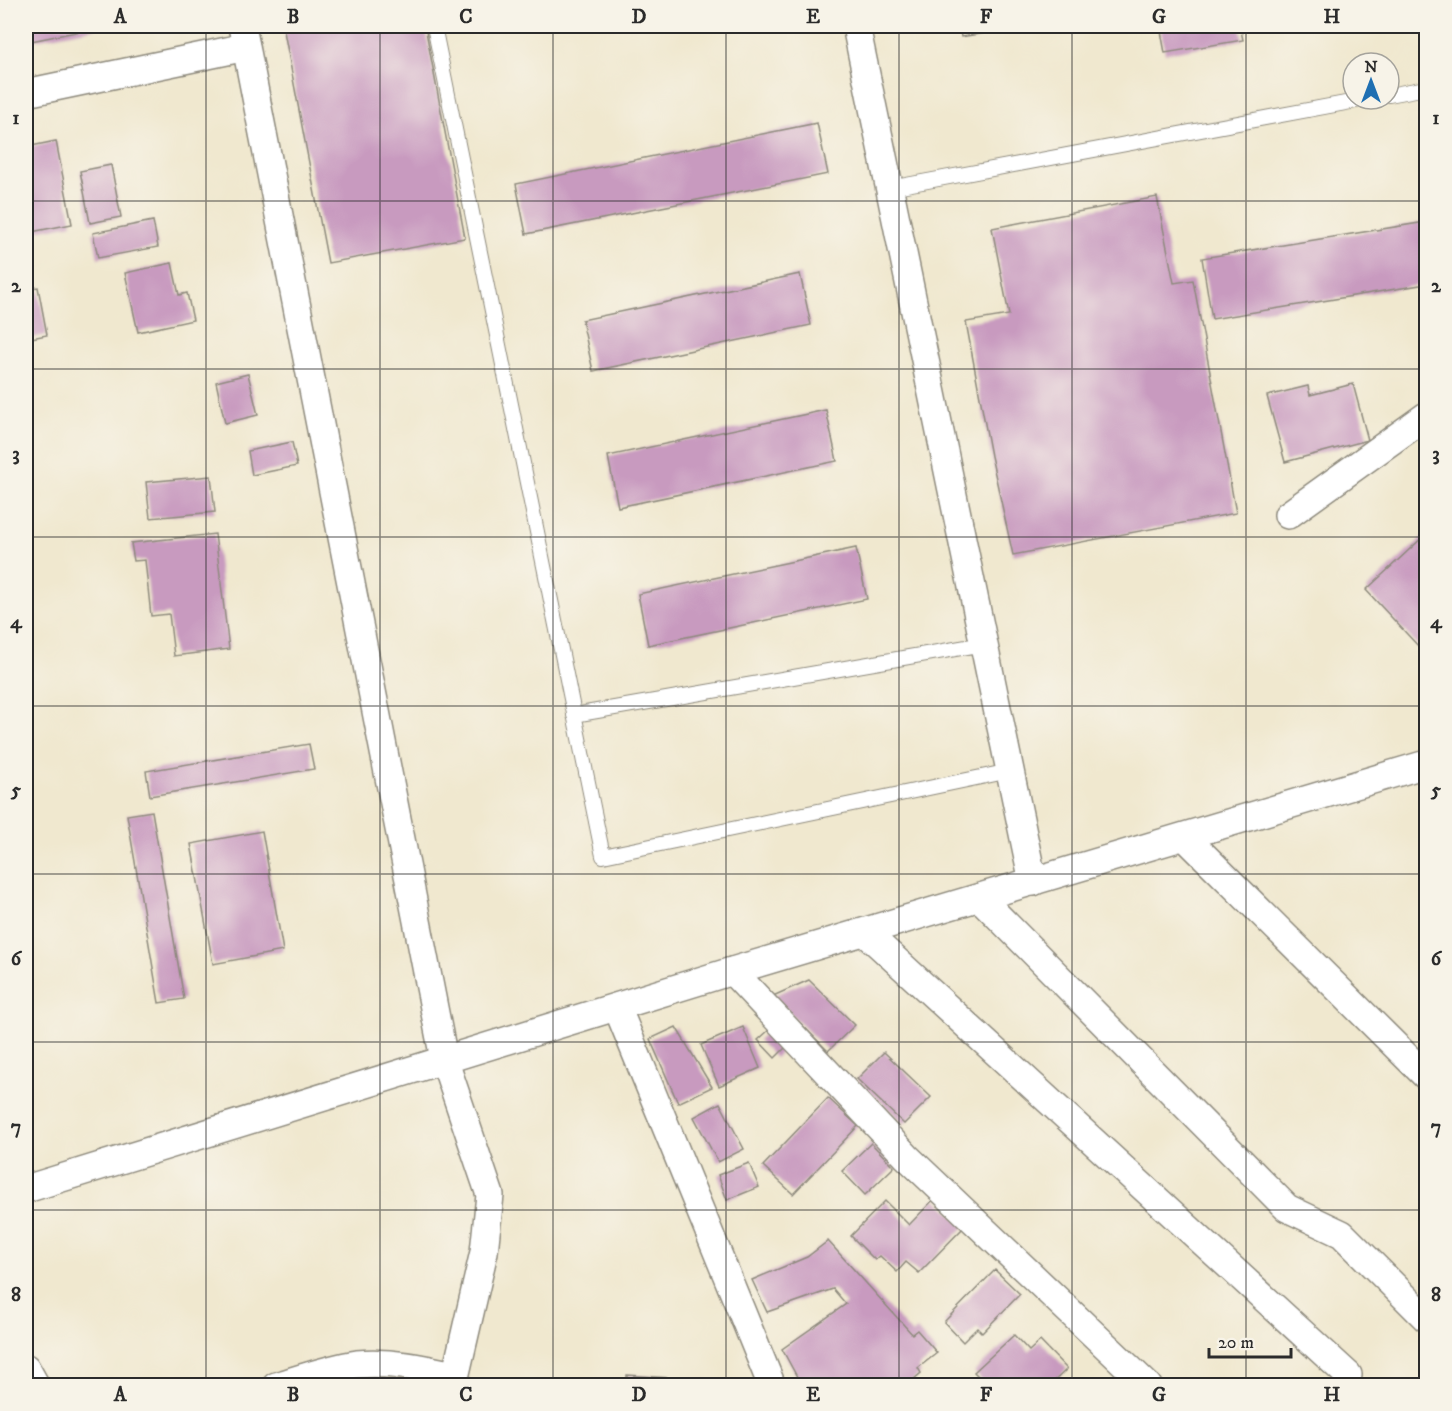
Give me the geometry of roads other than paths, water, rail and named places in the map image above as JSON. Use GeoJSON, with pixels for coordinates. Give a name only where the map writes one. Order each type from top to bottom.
{"type":"FeatureCollection","features":[{"type":"Feature","properties":{"kind":"street"},"geometry":{"type":"LineString","coordinates":[[856,26],[1032,882]]}},
{"type":"Feature","properties":{"kind":"street"},"geometry":{"type":"LineString","coordinates":[[26,93],[244,36],[444,1059],[490,1195],[484,1252],[454,1380],[418,1367],[358,1364],[276,1386]]}},
{"type":"Feature","properties":{"kind":"street"},"geometry":{"type":"LineString","coordinates":[[1288,515],[1426,416]]}},
{"type":"Feature","properties":{"kind":"street"},"geometry":{"type":"LineString","coordinates":[[26,1189],[732,971],[1426,764]]}},
{"type":"Feature","properties":{"kind":"street"},"geometry":{"type":"LineString","coordinates":[[1185,837],[1426,1076]]}},
{"type":"Feature","properties":{"kind":"street"},"geometry":{"type":"LineString","coordinates":[[980,898],[1287,1208],[1342,1234],[1426,1318]]}},
{"type":"Feature","properties":{"kind":"street"},"geometry":{"type":"LineString","coordinates":[[865,932],[1348,1375]]}},
{"type":"Feature","properties":{"kind":"street"},"geometry":{"type":"LineString","coordinates":[[732,971],[907,1157],[1148,1386]]}},
{"type":"Feature","properties":{"kind":"street"},"geometry":{"type":"LineString","coordinates":[[617,1007],[772,1386]]}},
{"type":"Feature","properties":{"kind":"street"},"geometry":{"type":"LineString","coordinates":[[26,1368],[36,1386]]}},
{"type":"Feature","properties":{"kind":"lane"},"geometry":{"type":"LineString","coordinates":[[434,26],[603,856],[1010,771]]}},
{"type":"Feature","properties":{"kind":"lane"},"geometry":{"type":"LineString","coordinates":[[1401,93],[1426,88]]}},
{"type":"Feature","properties":{"kind":"lane"},"geometry":{"type":"LineString","coordinates":[[890,188],[1341,104]]}},
{"type":"Feature","properties":{"kind":"lane"},"geometry":{"type":"LineString","coordinates":[[574,715],[984,644]]}}]}
